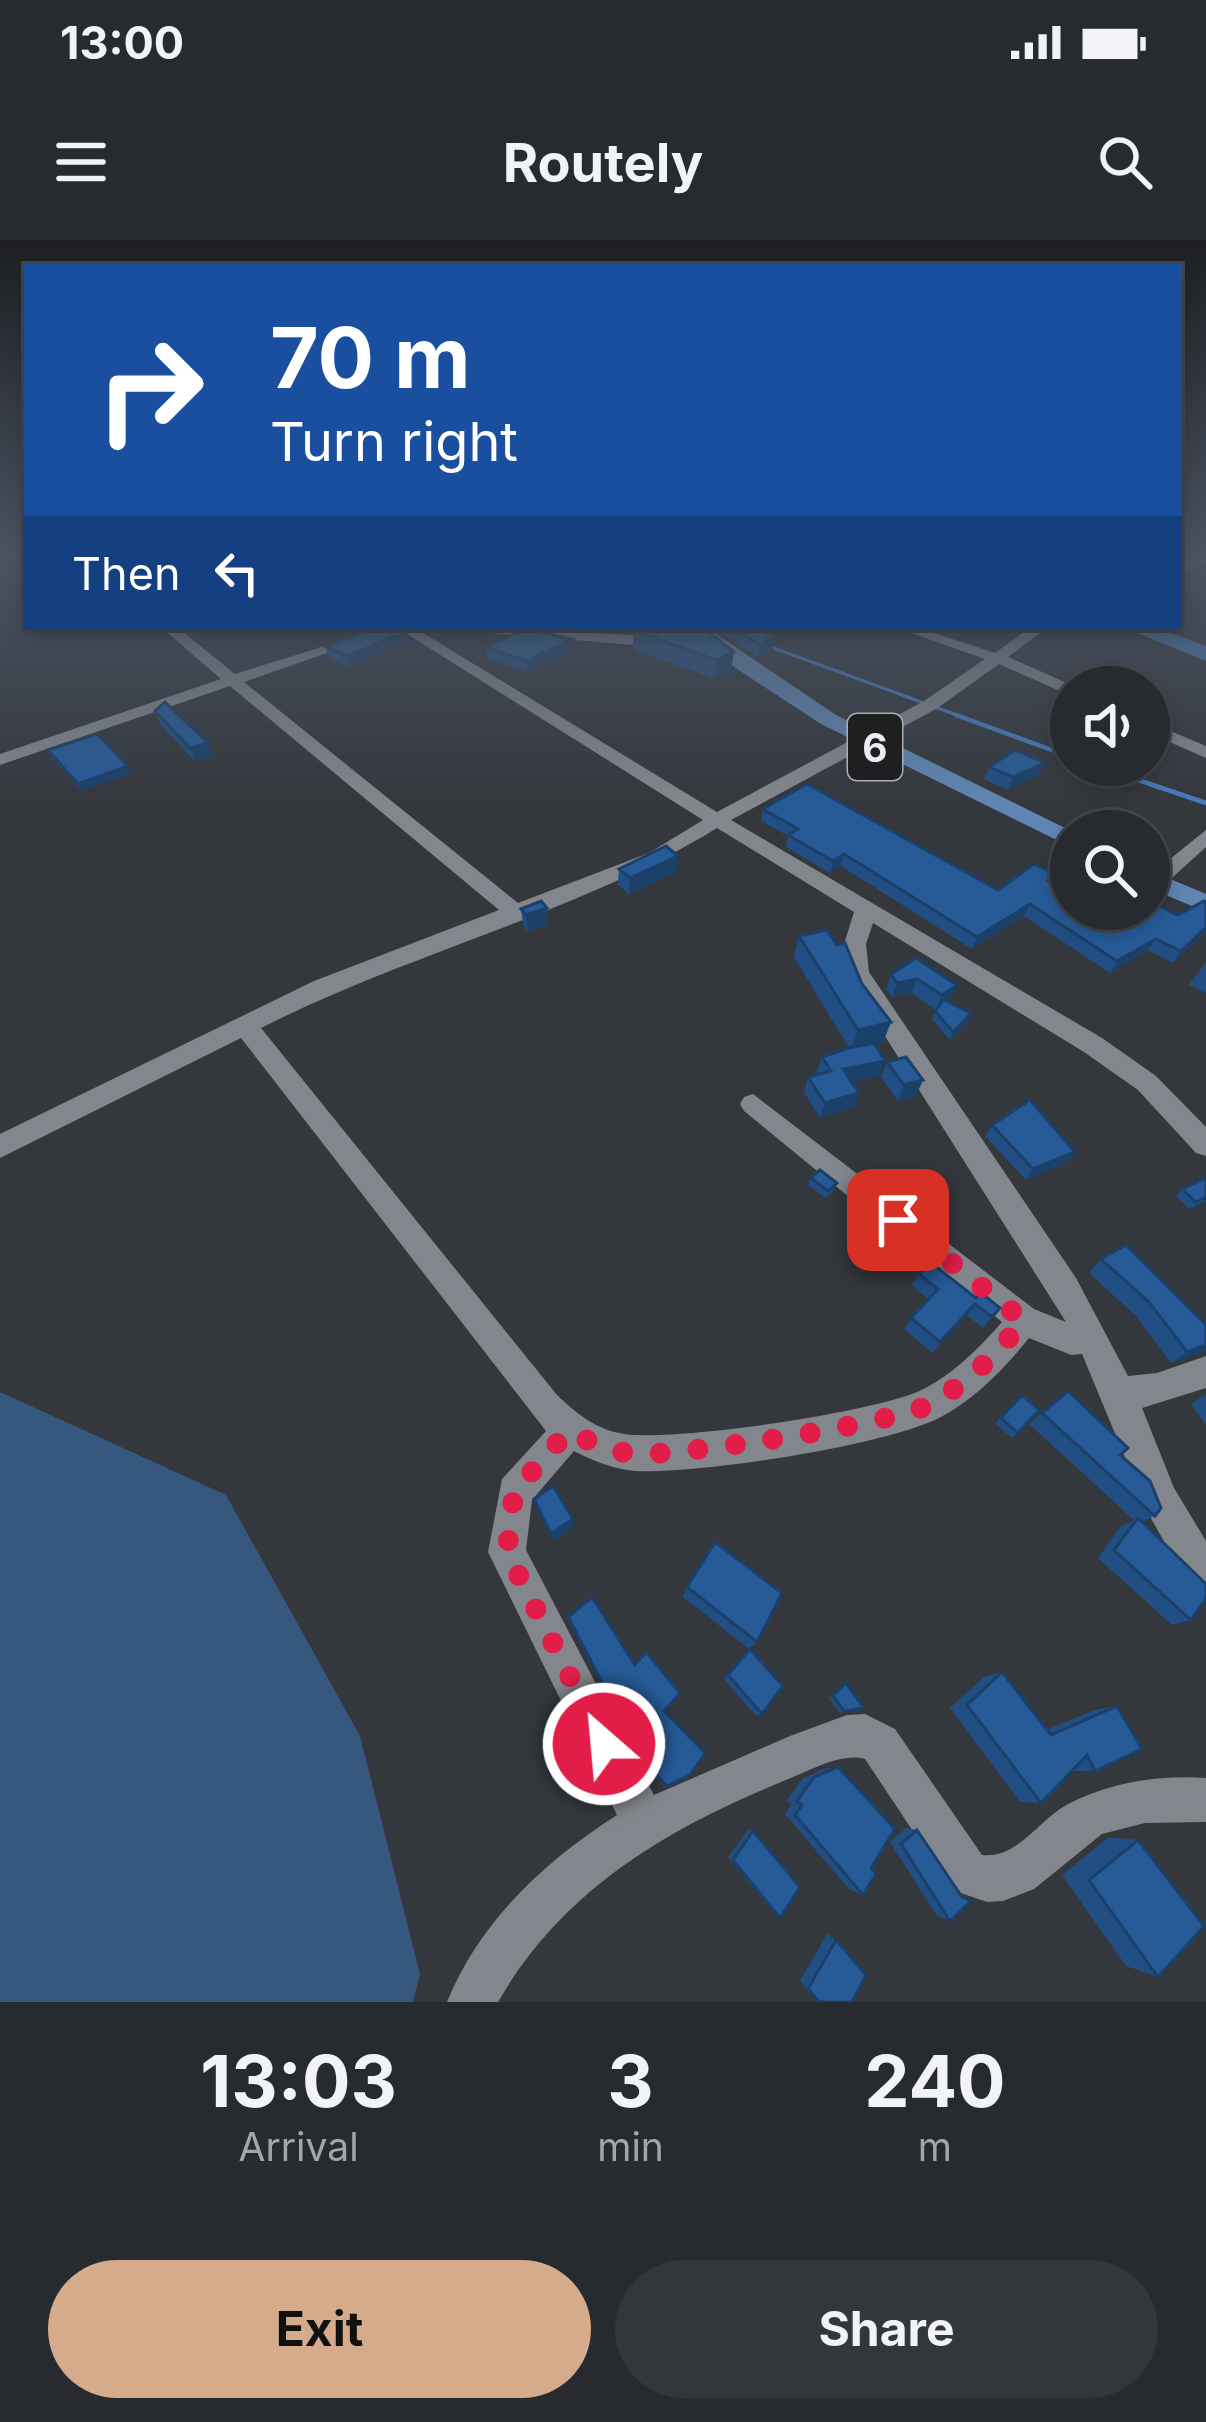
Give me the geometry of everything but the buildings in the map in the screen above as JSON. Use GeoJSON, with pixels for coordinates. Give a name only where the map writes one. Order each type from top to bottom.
{"type":"FeatureCollection","features":[{"type":"Feature","properties":{"kind":"main road","name":"6"},"geometry":{"type":"LineString","coordinates":[[709,639],[745,670],[866,742],[1050,830]]}},
{"type":"Feature","properties":{"kind":"main road"},"geometry":{"type":"LineString","coordinates":[[1170,887],[1206,904]]}},
{"type":"Feature","properties":{"kind":"street"},"geometry":{"type":"LineString","coordinates":[[183,639],[514,911]]}},
{"type":"Feature","properties":{"kind":"street"},"geometry":{"type":"LineString","coordinates":[[0,760],[352,639]]}},
{"type":"Feature","properties":{"kind":"street"},"geometry":{"type":"LineString","coordinates":[[423,639],[1135,1073],[1206,1145]]}},
{"type":"Feature","properties":{"kind":"street"},"geometry":{"type":"LineString","coordinates":[[939,639],[1050,682]]}},
{"type":"Feature","properties":{"kind":"street"},"geometry":{"type":"LineString","coordinates":[[0,1148],[322,987],[656,857],[866,742],[1024,639]]}},
{"type":"Feature","properties":{"kind":"street"},"geometry":{"type":"LineString","coordinates":[[1170,737],[1206,753]]}},
{"type":"Feature","properties":{"kind":"street"},"geometry":{"type":"LineString","coordinates":[[1170,865],[1206,836]]}},
{"type":"Feature","properties":{"kind":"street"},"geometry":{"type":"LineString","coordinates":[[866,909],[855,944],[857,973],[1065,1288],[1119,1394],[1160,1499],[1206,1576]]}},
{"type":"Feature","properties":{"kind":"street"},"geometry":{"type":"LineString","coordinates":[[244,1025],[568,1431],[601,1447],[638,1454],[910,1412],[934,1402],[1002,1349],[1023,1320]]}},
{"type":"Feature","properties":{"kind":"street"},"geometry":{"type":"LineString","coordinates":[[753,1104],[1023,1320],[1071,1340],[1091,1338]]}},
{"type":"Feature","properties":{"kind":"street"},"geometry":{"type":"LineString","coordinates":[[1119,1394],[1157,1390],[1206,1372]]}},
{"type":"Feature","properties":{"kind":"street"},"geometry":{"type":"LineString","coordinates":[[568,1431],[514,1492],[507,1552],[644,1822]]}},
{"type":"Feature","properties":{"kind":"street"},"geometry":{"type":"LineString","coordinates":[[471,2002],[494,1956],[532,1908],[644,1822],[738,1777],[848,1736],[866,1735],[892,1758],[968,1874],[981,1880],[1011,1879],[1082,1820],[1143,1799],[1206,1800]]}},
{"type":"Feature","properties":{"kind":"shaded area"},"geometry":{"type":"Polygon","coordinates":[[[0,1392],[226,1495],[360,1736],[420,1974],[413,2002],[0,2002],[0,1392]]]}},
{"type":"Feature","properties":{"kind":"waterway"},"geometry":{"type":"LineString","coordinates":[[1167,639],[1206,654]]}},
{"type":"Feature","properties":{"kind":"waterway"},"geometry":{"type":"LineString","coordinates":[[771,647],[965,718]]}},
{"type":"Feature","properties":{"kind":"waterway"},"geometry":{"type":"LineString","coordinates":[[956,715],[1050,749]]}},
{"type":"Feature","properties":{"kind":"waterway"},"geometry":{"type":"LineString","coordinates":[[1156,786],[1206,803]]}},
{"type":"Feature","properties":{"kind":"route"},"geometry":{"type":"LineString","coordinates":[[604,1744],[507,1552],[514,1492],[568,1431],[601,1447],[638,1454],[793,1434],[910,1412],[934,1402],[1002,1349],[1023,1320],[898,1220]]}}]}
